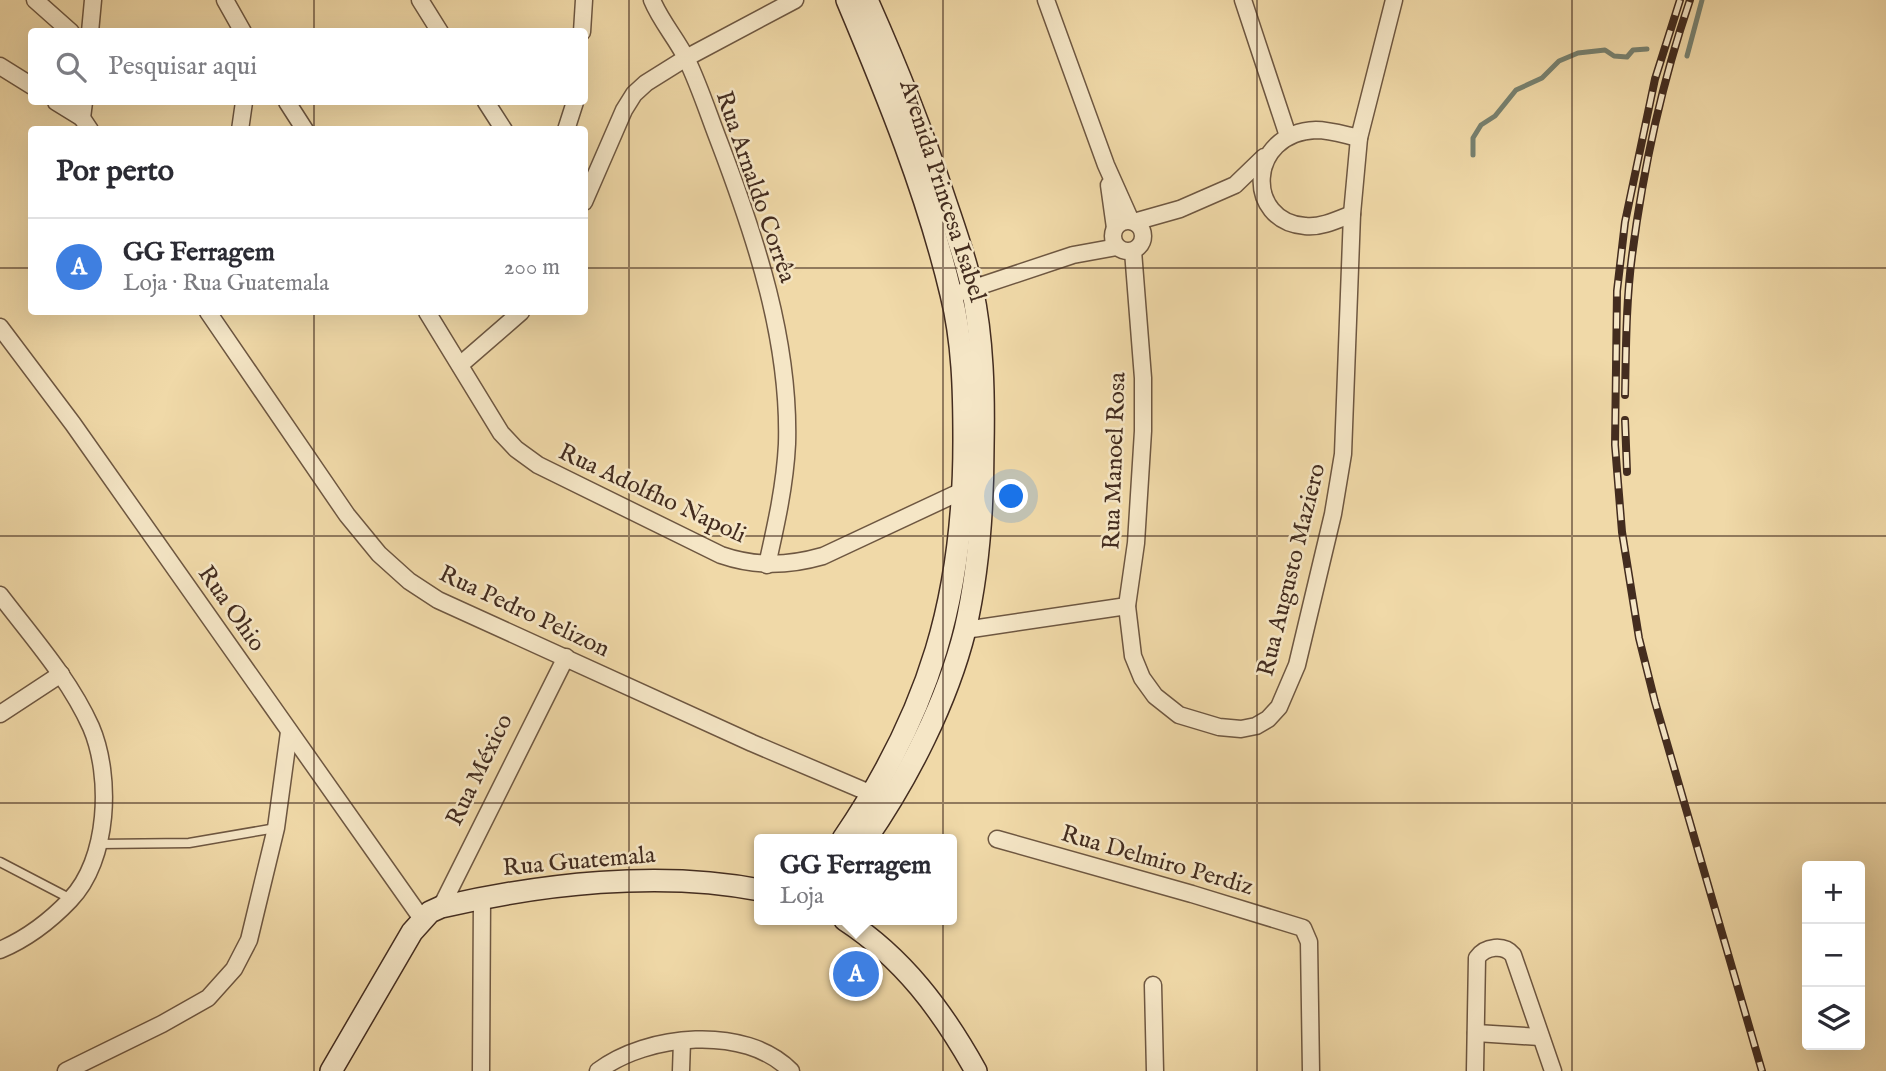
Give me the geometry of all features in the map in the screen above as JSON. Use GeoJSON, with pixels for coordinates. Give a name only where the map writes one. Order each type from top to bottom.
{"type":"FeatureCollection","features":[{"type":"Feature","properties":{"kind":"main road","name":"Avenida Princesa Isabel"},"geometry":{"type":"LineString","coordinates":[[847,0],[876,69],[920,191],[951,295],[961,355],[964,411],[964,490],[953,587],[935,660],[868,834]]}},
{"type":"Feature","properties":{"kind":"main road","name":"Avenida Princesa Isabel"},"geometry":{"type":"LineString","coordinates":[[848,834],[882,799],[923,744],[954,665],[965,630],[975,573],[983,485],[984,409],[972,288],[925,141],[867,0]]}},
{"type":"Feature","properties":{"kind":"main road","name":"Rua Guatemala"},"geometry":{"type":"LineString","coordinates":[[417,926],[441,907],[535,889],[643,881],[728,883],[754,889]]}},
{"type":"Feature","properties":{"kind":"main road"},"geometry":{"type":"LineString","coordinates":[[853,925],[870,936],[910,974],[943,1015],[976,1071]]}},
{"type":"Feature","properties":{"kind":"main road"},"geometry":{"type":"LineString","coordinates":[[331,1071],[417,926]]}},
{"type":"Feature","properties":{"kind":"street"},"geometry":{"type":"LineString","coordinates":[[35,0],[66,28]]}},
{"type":"Feature","properties":{"kind":"street"},"geometry":{"type":"LineString","coordinates":[[90,28],[93,0]]}},
{"type":"Feature","properties":{"kind":"street"},"geometry":{"type":"LineString","coordinates":[[225,0],[241,28]]}},
{"type":"Feature","properties":{"kind":"street"},"geometry":{"type":"LineString","coordinates":[[420,0],[438,28]]}},
{"type":"Feature","properties":{"kind":"street"},"geometry":{"type":"LineString","coordinates":[[582,28],[584,0]]}},
{"type":"Feature","properties":{"kind":"street","name":"Rua Arnaldo Corrêa"},"geometry":{"type":"LineString","coordinates":[[652,0],[658,15],[686,58],[740,197],[766,279],[784,377],[787,444],[780,504],[767,565]]}},
{"type":"Feature","properties":{"kind":"street"},"geometry":{"type":"LineString","coordinates":[[591,169],[634,94],[646,83],[686,58],[794,0]]}},
{"type":"Feature","properties":{"kind":"street","name":"Rua Manoel Rosa"},"geometry":{"type":"LineString","coordinates":[[1046,0],[1106,166],[1133,222]]}},
{"type":"Feature","properties":{"kind":"street"},"geometry":{"type":"LineString","coordinates":[[1243,0],[1288,136]]}},
{"type":"Feature","properties":{"kind":"street","name":"Rua Augusto Maziero"},"geometry":{"type":"LineString","coordinates":[[1127,606],[1133,656],[1142,678],[1155,696],[1179,715],[1219,727],[1241,729],[1256,726],[1268,719],[1279,707],[1297,665],[1333,514],[1343,454],[1352,214],[1359,138],[1394,0]]}},
{"type":"Feature","properties":{"kind":"street"},"geometry":{"type":"LineString","coordinates":[[0,66],[28,84]]}},
{"type":"Feature","properties":{"kind":"street"},"geometry":{"type":"LineString","coordinates":[[62,105],[85,116]]}},
{"type":"Feature","properties":{"kind":"street"},"geometry":{"type":"LineString","coordinates":[[241,126],[244,105]]}},
{"type":"Feature","properties":{"kind":"street"},"geometry":{"type":"LineString","coordinates":[[289,105],[302,126]]}},
{"type":"Feature","properties":{"kind":"street"},"geometry":{"type":"LineString","coordinates":[[488,105],[501,126]]}},
{"type":"Feature","properties":{"kind":"street"},"geometry":{"type":"LineString","coordinates":[[567,126],[574,105]]}},
{"type":"Feature","properties":{"kind":"street"},"geometry":{"type":"LineString","coordinates":[[951,295],[1124,241],[1180,209],[1235,185],[1288,136],[1314,130],[1359,138]]}},
{"type":"Feature","properties":{"kind":"street"},"geometry":{"type":"LineString","coordinates":[[1267,202],[1261,178],[1268,154]]}},
{"type":"Feature","properties":{"kind":"street","name":"Rua Manoel Rosa"},"geometry":{"type":"LineString","coordinates":[[1106,166],[1139,317],[1143,378],[1143,431],[1136,542],[1127,606]]}},
{"type":"Feature","properties":{"kind":"street"},"geometry":{"type":"LineString","coordinates":[[1235,185],[1252,187],[1277,215],[1290,223],[1321,225],[1352,214]]}},
{"type":"Feature","properties":{"kind":"street"},"geometry":{"type":"LineString","coordinates":[[1124,241],[1122,222],[1133,222],[1180,209]]}},
{"type":"Feature","properties":{"kind":"street","name":"Rua Pedro Pelizon"},"geometry":{"type":"LineString","coordinates":[[210,315],[347,515],[379,554],[409,581],[438,600],[882,799]]}},
{"type":"Feature","properties":{"kind":"street","name":"Rua Adolfho Napoli"},"geometry":{"type":"LineString","coordinates":[[429,315],[501,433],[516,449],[538,465],[721,555],[741,562],[767,565],[799,563],[823,556],[964,490]]}},
{"type":"Feature","properties":{"kind":"street"},"geometry":{"type":"LineString","coordinates":[[460,365],[518,315]]}},
{"type":"Feature","properties":{"kind":"street","name":"Rua Ohio"},"geometry":{"type":"LineString","coordinates":[[0,327],[81,434],[289,732],[417,926]]}},
{"type":"Feature","properties":{"kind":"street"},"geometry":{"type":"LineString","coordinates":[[0,595],[7,615],[61,674],[90,726],[100,754],[104,780],[103,814],[98,844],[71,900],[22,940],[0,950]]}},
{"type":"Feature","properties":{"kind":"street"},"geometry":{"type":"LineString","coordinates":[[965,630],[1127,606]]}},
{"type":"Feature","properties":{"kind":"street","name":"Rua México"},"geometry":{"type":"LineString","coordinates":[[441,907],[566,657]]}},
{"type":"Feature","properties":{"kind":"street"},"geometry":{"type":"LineString","coordinates":[[0,713],[61,674]]}},
{"type":"Feature","properties":{"kind":"street"},"geometry":{"type":"LineString","coordinates":[[66,1071],[208,998],[233,969],[249,940],[276,828],[289,732]]}},
{"type":"Feature","properties":{"kind":"street","name":"Rua Delmiro Perdiz"},"geometry":{"type":"LineString","coordinates":[[997,839],[1303,928],[1309,942],[1311,1071]]}},
{"type":"Feature","properties":{"kind":"street"},"geometry":{"type":"LineString","coordinates":[[481,1071],[482,898]]}},
{"type":"Feature","properties":{"kind":"street"},"geometry":{"type":"LineString","coordinates":[[1475,1071],[1477,958],[1482,951],[1503,948],[1513,955],[1553,1071]]}},
{"type":"Feature","properties":{"kind":"street"},"geometry":{"type":"LineString","coordinates":[[1153,985],[1155,1071]]}},
{"type":"Feature","properties":{"kind":"street"},"geometry":{"type":"LineString","coordinates":[[1476,1033],[1541,1037]]}},
{"type":"Feature","properties":{"kind":"street"},"geometry":{"type":"LineString","coordinates":[[598,1071],[613,1060],[632,1052],[682,1041],[723,1040],[759,1050],[792,1071]]}},
{"type":"Feature","properties":{"kind":"street"},"geometry":{"type":"LineString","coordinates":[[681,1071],[682,1041]]}},
{"type":"Feature","properties":{"kind":"lane"},"geometry":{"type":"LineString","coordinates":[[98,844],[189,843],[276,828]]}},
{"type":"Feature","properties":{"kind":"lane"},"geometry":{"type":"LineString","coordinates":[[0,862],[71,900]]}},
{"type":"Feature","properties":{"kind":"waterway"},"geometry":{"type":"LineString","coordinates":[[1687,56],[1702,0]]}},
{"type":"Feature","properties":{"kind":"waterway"},"geometry":{"type":"LineString","coordinates":[[1473,155],[1473,138],[1481,125],[1495,116],[1516,90],[1542,78],[1559,61],[1578,53],[1605,50],[1614,56],[1627,57],[1633,50],[1647,49]]}},
{"type":"Feature","properties":{"kind":"railway"},"geometry":{"type":"LineString","coordinates":[[1680,0],[1655,79],[1625,222],[1617,291],[1615,445],[1622,532],[1639,638],[1762,1071]]}},
{"type":"Feature","properties":{"kind":"railway"},"geometry":{"type":"LineString","coordinates":[[1625,395],[1629,291],[1642,191],[1662,94],[1690,0]]}},
{"type":"Feature","properties":{"kind":"railway"},"geometry":{"type":"LineString","coordinates":[[1625,420],[1627,472]]}},
{"type":"Feature","properties":{"kind":"place","name":"GG Ferragem"},"geometry":{"type":"Point","coordinates":[856,974]}}]}
